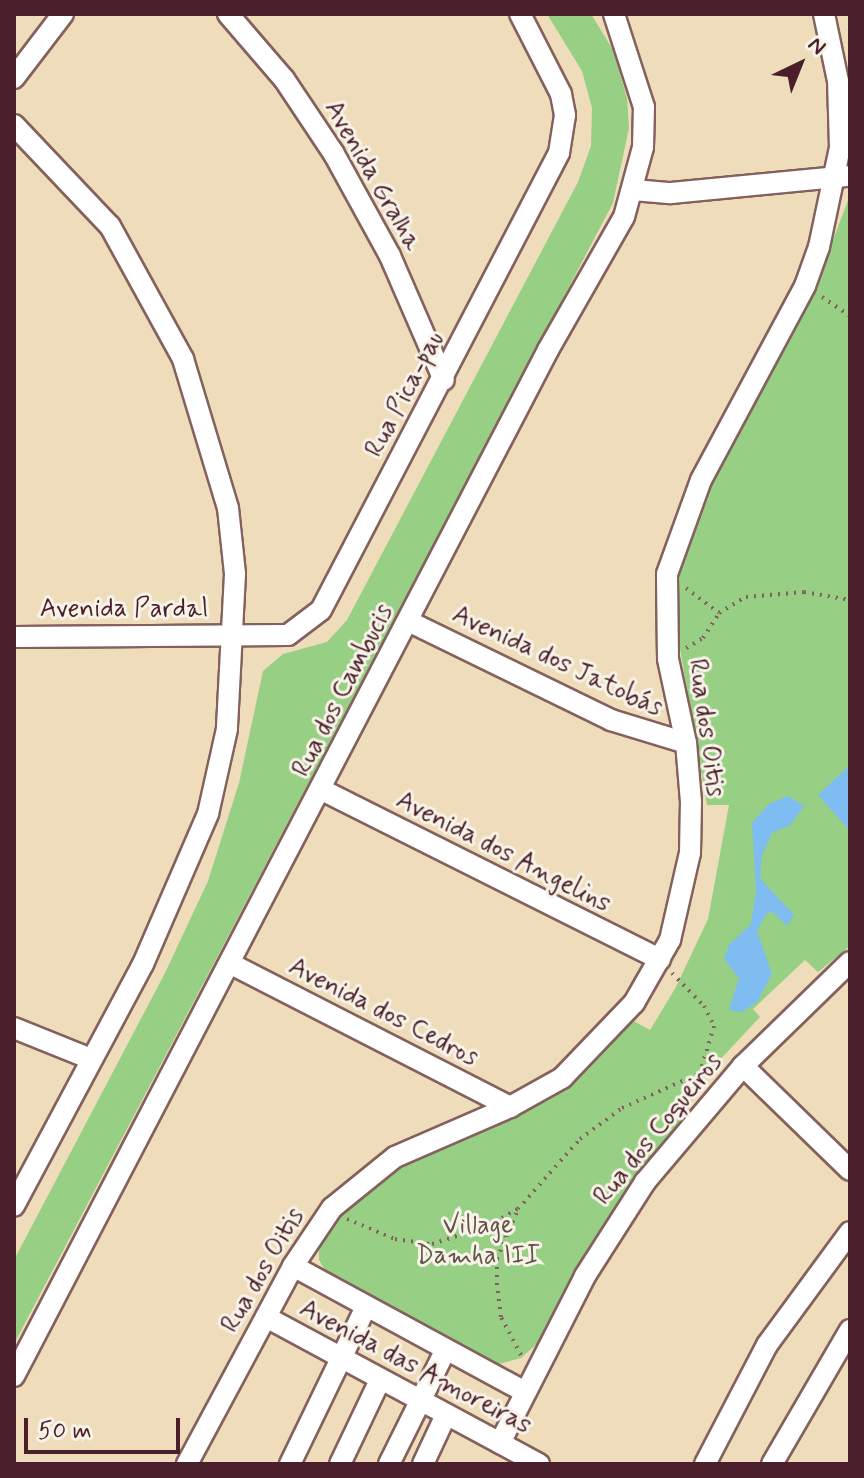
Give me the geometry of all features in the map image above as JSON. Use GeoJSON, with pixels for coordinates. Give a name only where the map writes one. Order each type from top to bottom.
{"type":"FeatureCollection","features":[{"type":"Feature","properties":{"kind":"street"},"geometry":{"type":"LineString","coordinates":[[14,78],[63,14]]}},
{"type":"Feature","properties":{"kind":"street","name":"Avenida Gralha"},"geometry":{"type":"LineString","coordinates":[[228,14],[284,79],[334,154],[390,256],[444,380]]}},
{"type":"Feature","properties":{"kind":"street","name":"Rua Pica-pau"},"geometry":{"type":"LineString","coordinates":[[235,636],[288,635],[321,610],[444,380],[559,153],[565,115],[547,61],[520,14]]}},
{"type":"Feature","properties":{"kind":"street","name":"Rua dos Cambucis"},"geometry":{"type":"LineString","coordinates":[[14,1376],[410,622],[548,350],[624,217],[633,190],[644,107],[614,14]]}},
{"type":"Feature","properties":{"kind":"street","name":"Rua dos Oitis"},"geometry":{"type":"LineString","coordinates":[[187,1464],[293,1266],[332,1208],[395,1157],[510,1107],[562,1078],[601,1041],[634,1003],[670,940],[690,853],[686,743],[668,659],[667,574],[701,480],[805,286],[843,176],[838,81],[824,14]]}},
{"type":"Feature","properties":{"kind":"street"},"geometry":{"type":"LineString","coordinates":[[14,125],[110,226],[183,359],[228,508],[235,636],[227,729],[208,814],[162,923],[14,1206]]}},
{"type":"Feature","properties":{"kind":"street"},"geometry":{"type":"LineString","coordinates":[[633,190],[671,193],[843,176]]}},
{"type":"Feature","properties":{"kind":"street","name":"Avenida dos Jatobás"},"geometry":{"type":"LineString","coordinates":[[410,622],[611,720],[686,743]]}},
{"type":"Feature","properties":{"kind":"street","name":"Avenida Pardal"},"geometry":{"type":"LineString","coordinates":[[14,637],[235,636]]}},
{"type":"Feature","properties":{"kind":"street","name":"Avenida dos Angelins"},"geometry":{"type":"LineString","coordinates":[[322,790],[660,959]]}},
{"type":"Feature","properties":{"kind":"street","name":"Rua dos Coqueiros"},"geometry":{"type":"LineString","coordinates":[[500,1443],[521,1390],[611,1231],[674,1145],[743,1066],[850,962]]}},
{"type":"Feature","properties":{"kind":"street","name":"Avenida dos Cedros"},"geometry":{"type":"LineString","coordinates":[[231,964],[510,1107]]}},
{"type":"Feature","properties":{"kind":"street"},"geometry":{"type":"LineString","coordinates":[[14,1028],[91,1059]]}},
{"type":"Feature","properties":{"kind":"street"},"geometry":{"type":"LineString","coordinates":[[743,1066],[850,1170]]}},
{"type":"Feature","properties":{"kind":"street"},"geometry":{"type":"LineString","coordinates":[[705,1464],[767,1345],[850,1232]]}},
{"type":"Feature","properties":{"kind":"street"},"geometry":{"type":"LineString","coordinates":[[293,1266],[365,1309],[521,1390]]}},
{"type":"Feature","properties":{"kind":"street"},"geometry":{"type":"LineString","coordinates":[[290,1464],[365,1309]]}},
{"type":"Feature","properties":{"kind":"street","name":"Avenida das Amoreiras"},"geometry":{"type":"LineString","coordinates":[[266,1317],[339,1360],[539,1464]]}},
{"type":"Feature","properties":{"kind":"street"},"geometry":{"type":"LineString","coordinates":[[772,1464],[850,1330]]}},
{"type":"Feature","properties":{"kind":"street"},"geometry":{"type":"LineString","coordinates":[[389,1464],[445,1351]]}},
{"type":"Feature","properties":{"kind":"street"},"geometry":{"type":"LineString","coordinates":[[340,1464],[380,1380]]}},
{"type":"Feature","properties":{"kind":"street"},"geometry":{"type":"LineString","coordinates":[[423,1464],[446,1415]]}},
{"type":"Feature","properties":{"kind":"path"},"geometry":{"type":"LineString","coordinates":[[805,286],[850,316]]}},
{"type":"Feature","properties":{"kind":"path"},"geometry":{"type":"LineString","coordinates":[[667,574],[719,613]]}},
{"type":"Feature","properties":{"kind":"path"},"geometry":{"type":"LineString","coordinates":[[668,659],[703,638],[719,613],[746,597],[804,592],[850,600]]}},
{"type":"Feature","properties":{"kind":"path"},"geometry":{"type":"LineString","coordinates":[[521,1390],[525,1370],[501,1317],[497,1285],[505,1236],[518,1209],[580,1139],[622,1108],[701,1069],[714,1026],[704,1006],[660,959]]}},
{"type":"Feature","properties":{"kind":"path"},"geometry":{"type":"LineString","coordinates":[[332,1208],[359,1229],[432,1244],[488,1226],[518,1209]]}},
{"type":"Feature","properties":{"kind":"path"},"geometry":{"type":"LineString","coordinates":[[488,1226],[500,1229],[505,1236]]}},
{"type":"Feature","properties":{"kind":"green space"},"geometry":{"type":"Polygon","coordinates":[[[547,14],[591,14],[613,50],[627,98],[629,128],[613,203],[14,1344],[14,1260],[165,973],[208,881],[239,783],[263,671],[283,654],[327,642],[347,620],[578,182],[591,146],[592,108],[582,71],[547,14]]]}},
{"type":"Feature","properties":{"kind":"green space","name":"Village Damha III"},"geometry":{"type":"Polygon","coordinates":[[[850,195],[850,946],[818,972],[805,960],[753,1009],[760,1017],[701,1080],[689,1108],[577,1269],[538,1343],[521,1358],[499,1364],[333,1283],[319,1260],[319,1240],[329,1222],[391,1171],[520,1116],[561,1088],[632,1020],[650,1030],[676,987],[708,919],[729,805],[707,805],[675,620],[677,577],[704,499],[822,269],[850,195]]]}},
{"type":"Feature","properties":{"kind":"water"},"geometry":{"type":"Polygon","coordinates":[[[850,765],[850,831],[818,795],[850,765]]]}},
{"type":"Feature","properties":{"kind":"water"},"geometry":{"type":"Polygon","coordinates":[[[788,796],[804,806],[790,825],[772,833],[762,855],[760,878],[794,915],[787,926],[772,911],[766,914],[757,931],[772,974],[757,1002],[742,1012],[729,1010],[739,978],[724,959],[729,945],[751,924],[756,891],[752,823],[769,804],[788,796]]]}}]}
